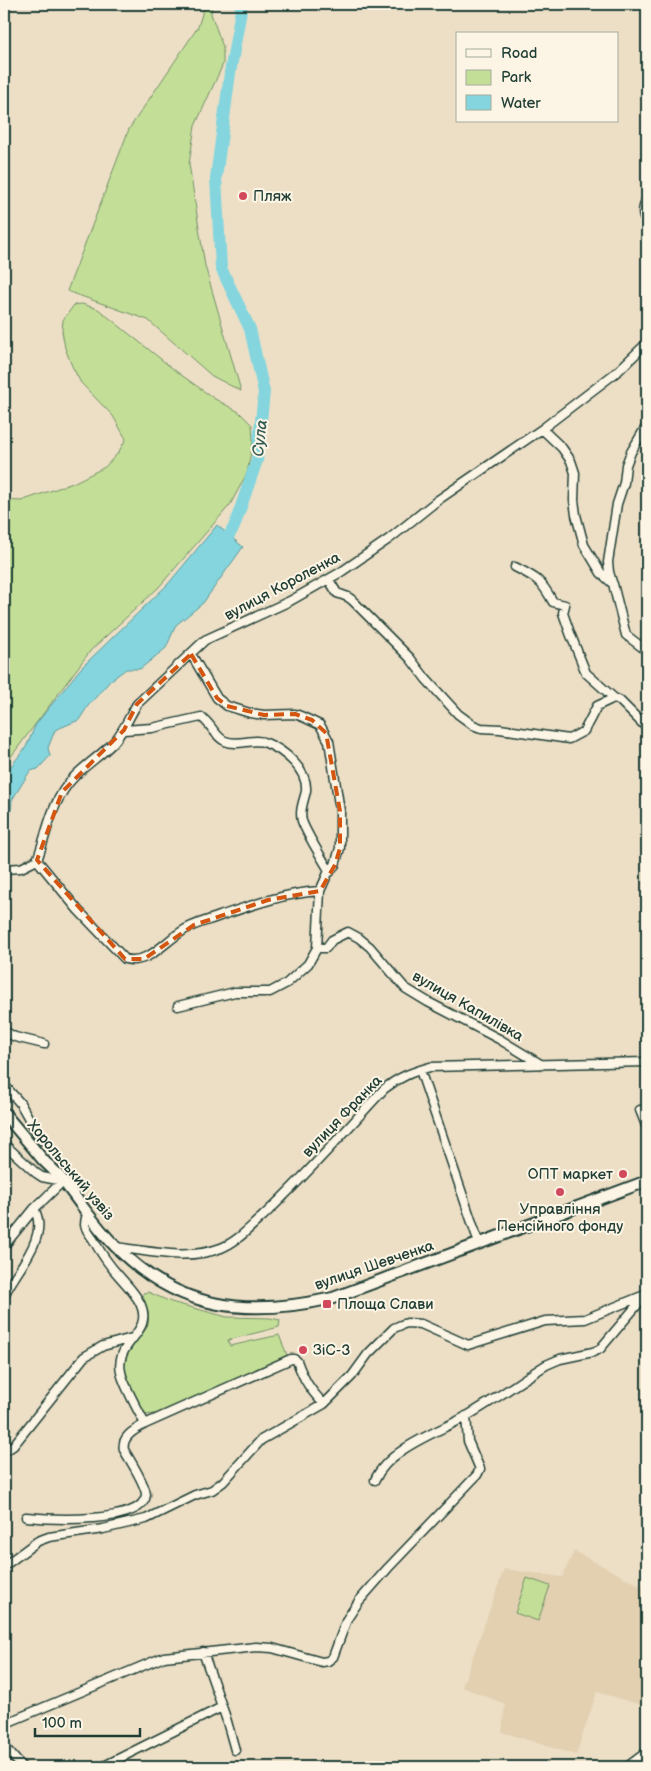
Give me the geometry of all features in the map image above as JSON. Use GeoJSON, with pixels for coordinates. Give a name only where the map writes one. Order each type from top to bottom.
{"type":"FeatureCollection","features":[{"type":"Feature","properties":{"kind":"main road","name":"Хорольський узвіз"},"geometry":{"type":"LineString","coordinates":[[4,1113],[64,1181],[87,1214],[115,1247]]}},
{"type":"Feature","properties":{"kind":"main road","name":"вулиця Шевченка"},"geometry":{"type":"LineString","coordinates":[[115,1247],[139,1269],[176,1292],[208,1303],[264,1308],[304,1304],[333,1298],[647,1181]]}},
{"type":"Feature","properties":{"kind":"street"},"geometry":{"type":"LineString","coordinates":[[646,222],[642,209],[647,197]]}},
{"type":"Feature","properties":{"kind":"street","name":"вулиця Короленка"},"geometry":{"type":"LineString","coordinates":[[37,860],[50,818],[62,792],[82,768],[111,745],[124,730],[137,704],[205,640],[329,580],[389,539],[438,500],[542,429],[618,371],[647,343]]}},
{"type":"Feature","properties":{"kind":"street"},"geometry":{"type":"LineString","coordinates":[[647,425],[631,452],[626,466],[624,482],[617,504],[608,562],[626,635],[647,651]]}},
{"type":"Feature","properties":{"kind":"street"},"geometry":{"type":"LineString","coordinates":[[542,429],[562,448],[571,460],[575,474],[574,500],[576,515],[584,545],[601,573],[613,584]]}},
{"type":"Feature","properties":{"kind":"street"},"geometry":{"type":"LineString","coordinates":[[515,567],[536,577],[545,587],[553,602],[565,606],[563,613],[565,620],[586,673],[647,728]]}},
{"type":"Feature","properties":{"kind":"street"},"geometry":{"type":"LineString","coordinates":[[329,580],[337,593],[352,600],[410,658],[426,679],[458,714],[473,725],[481,728],[500,728],[569,739],[584,731],[597,706],[614,698]]}},
{"type":"Feature","properties":{"kind":"street"},"geometry":{"type":"LineString","coordinates":[[178,1006],[236,992],[270,992],[287,983],[308,964],[317,948],[320,891],[335,865],[340,848],[340,811],[330,741],[326,733],[312,720],[295,714],[264,715],[227,706],[217,698],[190,654]]}},
{"type":"Feature","properties":{"kind":"street"},"geometry":{"type":"LineString","coordinates":[[124,730],[152,728],[201,717],[208,722],[220,739],[226,742],[266,742],[295,763],[301,771],[306,790],[301,809],[303,822],[330,872]]}},
{"type":"Feature","properties":{"kind":"street"},"geometry":{"type":"LineString","coordinates":[[4,869],[21,868],[37,860],[78,910],[125,959],[131,961],[144,959],[181,932],[194,925],[268,900],[305,892],[320,891]]}},
{"type":"Feature","properties":{"kind":"street","name":"вулиця Капилівка"},"geometry":{"type":"LineString","coordinates":[[317,948],[326,948],[332,940],[348,932],[354,935],[370,947],[406,988],[428,1002],[500,1039],[542,1065]]}},
{"type":"Feature","properties":{"kind":"street"},"geometry":{"type":"LineString","coordinates":[[4,1031],[15,1037],[44,1044]]}},
{"type":"Feature","properties":{"kind":"street","name":"вулиця Франка"},"geometry":{"type":"LineString","coordinates":[[115,1247],[175,1254],[202,1253],[222,1248],[241,1236],[287,1194],[384,1089],[398,1078],[420,1070],[430,1067],[647,1062]]}},
{"type":"Feature","properties":{"kind":"street"},"geometry":{"type":"LineString","coordinates":[[420,1070],[479,1243]]}},
{"type":"Feature","properties":{"kind":"street"},"geometry":{"type":"LineString","coordinates":[[4,1085],[20,1103],[41,1140]]}},
{"type":"Feature","properties":{"kind":"street"},"geometry":{"type":"LineString","coordinates":[[647,1108],[640,1110],[647,1128]]}},
{"type":"Feature","properties":{"kind":"street"},"geometry":{"type":"LineString","coordinates":[[4,1144],[36,1173],[64,1181]]}},
{"type":"Feature","properties":{"kind":"street"},"geometry":{"type":"LineString","coordinates":[[4,1246],[34,1209],[64,1181]]}},
{"type":"Feature","properties":{"kind":"street"},"geometry":{"type":"LineString","coordinates":[[4,1296],[32,1249],[38,1228],[34,1209]]}},
{"type":"Feature","properties":{"kind":"street"},"geometry":{"type":"LineString","coordinates":[[87,1214],[85,1226],[119,1276],[132,1290],[144,1314],[140,1332],[132,1338],[123,1350],[120,1363],[121,1373],[145,1424]]}},
{"type":"Feature","properties":{"kind":"street"},"geometry":{"type":"LineString","coordinates":[[4,1566],[38,1541],[49,1537],[102,1529],[146,1519],[196,1495],[212,1490],[224,1482],[260,1440],[324,1404],[352,1376],[368,1354],[394,1328],[401,1325],[407,1323],[422,1324],[468,1344],[545,1321],[585,1319],[646,1295]]}},
{"type":"Feature","properties":{"kind":"street"},"geometry":{"type":"LineString","coordinates":[[376,1480],[384,1467],[418,1440],[466,1416],[546,1365],[560,1359],[600,1349],[646,1295]]}},
{"type":"Feature","properties":{"kind":"street"},"geometry":{"type":"LineString","coordinates":[[4,1452],[13,1446],[84,1357],[103,1346],[132,1338]]}},
{"type":"Feature","properties":{"kind":"street"},"geometry":{"type":"LineString","coordinates":[[26,1517],[68,1520],[90,1518],[127,1511],[140,1506],[145,1499],[146,1489],[123,1445],[130,1433],[145,1424],[294,1359],[310,1389],[324,1404]]}},
{"type":"Feature","properties":{"kind":"street"},"geometry":{"type":"LineString","coordinates":[[4,1724],[164,1656],[256,1647],[272,1648],[322,1662],[328,1661],[333,1656],[347,1619],[359,1601],[477,1475],[480,1469],[468,1441],[466,1416]]}},
{"type":"Feature","properties":{"kind":"street"},"geometry":{"type":"LineString","coordinates":[[203,1652],[235,1750]]}},
{"type":"Feature","properties":{"kind":"street"},"geometry":{"type":"LineString","coordinates":[[102,1767],[222,1707]]}},
{"type":"Feature","properties":{"kind":"street"},"geometry":{"type":"LineString","coordinates":[[4,1746],[22,1767]]}},
{"type":"Feature","properties":{"kind":"street"},"geometry":{"type":"LineString","coordinates":[[627,1767],[647,1752]]}},
{"type":"Feature","properties":{"kind":"highlighted area"},"geometry":{"type":"Polygon","coordinates":[[[191,654],[217,698],[227,706],[264,715],[295,714],[312,720],[326,733],[340,811],[340,848],[335,865],[320,891],[268,900],[194,925],[144,959],[125,959],[37,860],[62,792],[124,730],[137,704],[191,654]]]}},
{"type":"Feature","properties":{"kind":"shaded area"},"geometry":{"type":"Polygon","coordinates":[[[574,1551],[647,1589],[647,1690],[641,1705],[597,1692],[576,1755],[502,1732],[505,1704],[462,1687],[504,1569],[562,1577],[574,1551]]]}},
{"type":"Feature","properties":{"kind":"green space"},"geometry":{"type":"Polygon","coordinates":[[[205,4],[212,4],[211,14],[223,47],[223,64],[195,126],[189,164],[205,266],[241,391],[212,376],[148,320],[67,291],[129,129],[198,27],[205,4]]]}},
{"type":"Feature","properties":{"kind":"green space"},"geometry":{"type":"Polygon","coordinates":[[[82,304],[98,309],[177,372],[215,399],[239,412],[252,425],[253,441],[247,473],[230,505],[158,588],[91,650],[4,766],[4,500],[21,501],[73,483],[105,467],[118,453],[126,439],[113,416],[81,383],[65,348],[62,331],[63,320],[74,305],[82,304]]]}},
{"type":"Feature","properties":{"kind":"green space"},"geometry":{"type":"Polygon","coordinates":[[[148,1292],[171,1302],[227,1317],[280,1320],[279,1327],[228,1340],[230,1346],[279,1335],[287,1355],[162,1413],[146,1415],[130,1390],[125,1379],[124,1370],[128,1351],[148,1324],[148,1312],[143,1293],[148,1292]]]}},
{"type":"Feature","properties":{"kind":"green space"},"geometry":{"type":"Polygon","coordinates":[[[527,1578],[550,1586],[538,1621],[515,1613],[527,1578]]]}},
{"type":"Feature","properties":{"kind":"water"},"geometry":{"type":"Polygon","coordinates":[[[217,525],[243,547],[203,603],[176,625],[166,648],[140,669],[126,669],[110,681],[88,706],[79,720],[55,730],[48,748],[50,756],[38,769],[30,771],[12,800],[11,814],[4,830],[4,775],[26,747],[36,724],[81,668],[168,584],[217,525]]]}},
{"type":"Feature","properties":{"kind":"waterway","name":"Сула"},"geometry":{"type":"LineString","coordinates":[[220,550],[234,527],[257,460],[264,392],[250,329],[221,268],[216,178],[230,73],[241,10],[240,4]]}},
{"type":"Feature","properties":{"kind":"place","name":"Пляж"},"geometry":{"type":"Point","coordinates":[243,196]}},
{"type":"Feature","properties":{"kind":"place","name":"ОПТ маркет"},"geometry":{"type":"Point","coordinates":[623,1174]}},
{"type":"Feature","properties":{"kind":"place","name":"Управління Пенсійного фонду"},"geometry":{"type":"Point","coordinates":[560,1192]}},
{"type":"Feature","properties":{"kind":"place","name":"Площа Слави"},"geometry":{"type":"Point","coordinates":[327,1304]}},
{"type":"Feature","properties":{"kind":"place","name":"ЗіС-3"},"geometry":{"type":"Point","coordinates":[303,1350]}}]}
